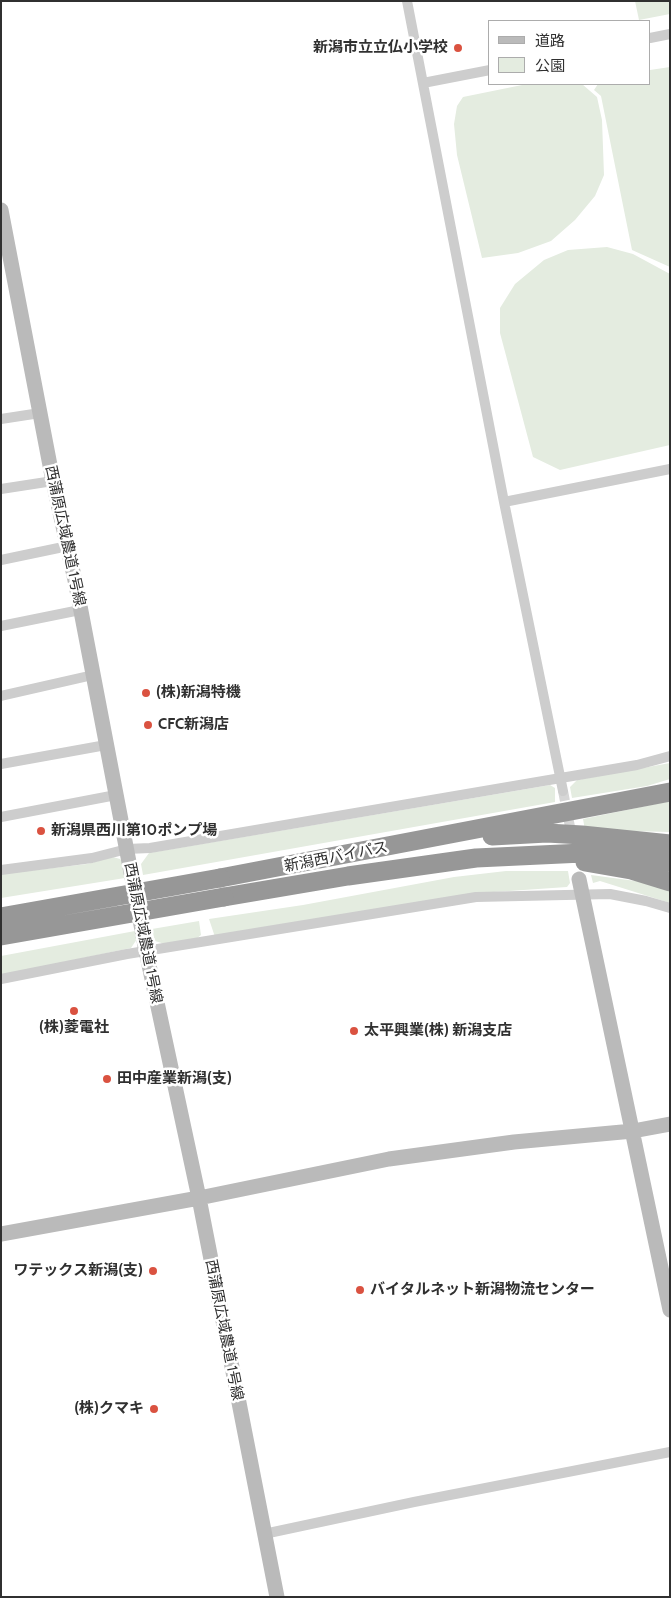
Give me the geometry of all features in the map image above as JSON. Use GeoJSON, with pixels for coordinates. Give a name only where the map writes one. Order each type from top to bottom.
{"type":"FeatureCollection","features":[{"type":"Feature","properties":{"kind":"highway","name":"新潟西バイパス"},"geometry":{"type":"LineString","coordinates":[[1,917],[345,856],[670,792]]}},
{"type":"Feature","properties":{"kind":"highway"},"geometry":{"type":"LineString","coordinates":[[345,856],[449,840],[511,835],[582,835],[650,841],[670,845]]}},
{"type":"Feature","properties":{"kind":"highway","name":"新潟西バイパス"},"geometry":{"type":"LineString","coordinates":[[1,936],[400,868],[519,854],[604,852],[641,855],[670,862]]}},
{"type":"Feature","properties":{"kind":"highway"},"geometry":{"type":"LineString","coordinates":[[519,854],[602,864],[670,882]]}},
{"type":"Feature","properties":{"kind":"highway"},"geometry":{"type":"LineString","coordinates":[[1,905],[220,878]]}},
{"type":"Feature","properties":{"kind":"highway"},"geometry":{"type":"LineString","coordinates":[[1,947],[148,910]]}},
{"type":"Feature","properties":{"kind":"street"},"geometry":{"type":"LineString","coordinates":[[407,1],[504,502],[563,791]]}},
{"type":"Feature","properties":{"kind":"street"},"geometry":{"type":"LineString","coordinates":[[651,38],[670,34]]}},
{"type":"Feature","properties":{"kind":"street"},"geometry":{"type":"LineString","coordinates":[[423,83],[488,70]]}},
{"type":"Feature","properties":{"kind":"street","name":"西蒲原広域農道 1号線"},"geometry":{"type":"LineString","coordinates":[[1,210],[146,951],[199,1198],[277,1597]]}},
{"type":"Feature","properties":{"kind":"street"},"geometry":{"type":"LineString","coordinates":[[1,419],[40,413]]}},
{"type":"Feature","properties":{"kind":"street"},"geometry":{"type":"LineString","coordinates":[[504,502],[670,469]]}},
{"type":"Feature","properties":{"kind":"street"},"geometry":{"type":"LineString","coordinates":[[1,489],[53,480]]}},
{"type":"Feature","properties":{"kind":"street"},"geometry":{"type":"LineString","coordinates":[[1,560],[68,546]]}},
{"type":"Feature","properties":{"kind":"street"},"geometry":{"type":"LineString","coordinates":[[1,626],[80,610]]}},
{"type":"Feature","properties":{"kind":"street"},"geometry":{"type":"LineString","coordinates":[[1,696],[93,675]]}},
{"type":"Feature","properties":{"kind":"street"},"geometry":{"type":"LineString","coordinates":[[1,764],[106,745]]}},
{"type":"Feature","properties":{"kind":"street"},"geometry":{"type":"LineString","coordinates":[[1,870],[92,858],[127,849],[150,848],[561,776],[636,765],[670,756]]}},
{"type":"Feature","properties":{"kind":"street"},"geometry":{"type":"LineString","coordinates":[[1,817],[116,794]]}},
{"type":"Feature","properties":{"kind":"street"},"geometry":{"type":"LineString","coordinates":[[581,886],[670,1310]]}},
{"type":"Feature","properties":{"kind":"street"},"geometry":{"type":"LineString","coordinates":[[1,979],[146,951],[476,897],[581,886],[610,894],[646,900],[670,908]]}},
{"type":"Feature","properties":{"kind":"street"},"geometry":{"type":"LineString","coordinates":[[1,1234],[199,1198],[389,1159],[514,1142],[633,1131],[670,1124]]}},
{"type":"Feature","properties":{"kind":"street"},"geometry":{"type":"LineString","coordinates":[[264,1534],[414,1502],[670,1452]]}},
{"type":"Feature","properties":{"kind":"green space"},"geometry":{"type":"Polygon","coordinates":[[[635,1],[670,1],[670,14],[639,20],[635,1]]]}},
{"type":"Feature","properties":{"kind":"green space"},"geometry":{"type":"Polygon","coordinates":[[[670,67],[670,267],[632,250],[601,96],[594,90],[597,85],[651,85],[651,70],[670,67]]]}},
{"type":"Feature","properties":{"kind":"green space"},"geometry":{"type":"Polygon","coordinates":[[[522,85],[583,85],[597,97],[602,120],[604,175],[595,196],[575,220],[551,241],[518,253],[482,258],[457,155],[454,124],[457,106],[463,97],[522,85]]]}},
{"type":"Feature","properties":{"kind":"green space"},"geometry":{"type":"Polygon","coordinates":[[[607,247],[633,254],[670,274],[670,445],[560,470],[533,457],[500,333],[500,308],[515,284],[544,260],[568,250],[607,247]]]}},
{"type":"Feature","properties":{"kind":"green space"},"geometry":{"type":"Polygon","coordinates":[[[670,763],[670,779],[647,786],[572,798],[570,787],[577,780],[670,763]]]}},
{"type":"Feature","properties":{"kind":"green space"},"geometry":{"type":"Polygon","coordinates":[[[550,785],[555,788],[555,802],[143,875],[141,864],[149,853],[550,785]]]}},
{"type":"Feature","properties":{"kind":"green space"},"geometry":{"type":"Polygon","coordinates":[[[670,801],[670,832],[585,830],[583,819],[670,801]]]}},
{"type":"Feature","properties":{"kind":"green space"},"geometry":{"type":"Polygon","coordinates":[[[113,857],[123,862],[125,878],[1,898],[1,874],[87,864],[113,857]]]}},
{"type":"Feature","properties":{"kind":"green space"},"geometry":{"type":"Polygon","coordinates":[[[506,871],[568,871],[570,883],[567,887],[480,893],[215,937],[209,919],[303,905],[454,877],[506,871]]]}},
{"type":"Feature","properties":{"kind":"green space"},"geometry":{"type":"Polygon","coordinates":[[[591,875],[643,882],[670,891],[670,903],[600,881],[593,883],[591,875]]]}},
{"type":"Feature","properties":{"kind":"green space"},"geometry":{"type":"Polygon","coordinates":[[[199,921],[201,935],[195,940],[168,945],[155,941],[152,929],[199,921]]]}},
{"type":"Feature","properties":{"kind":"green space"},"geometry":{"type":"Polygon","coordinates":[[[135,931],[137,939],[131,948],[1,975],[1,956],[135,931]]]}},
{"type":"Feature","properties":{"kind":"tunnel"},"geometry":{"type":"LineString","coordinates":[[563,791],[572,837]]}},
{"type":"Feature","properties":{"kind":"place","name":"新潟市立立仏小学校"},"geometry":{"type":"Point","coordinates":[458,48]}},
{"type":"Feature","properties":{"kind":"place","name":"(株)新潟特機"},"geometry":{"type":"Point","coordinates":[146,693]}},
{"type":"Feature","properties":{"kind":"place","name":"CFC新潟店"},"geometry":{"type":"Point","coordinates":[148,725]}},
{"type":"Feature","properties":{"kind":"place","name":"新潟県西川第10ポンプ場"},"geometry":{"type":"Point","coordinates":[41,831]}},
{"type":"Feature","properties":{"kind":"place","name":"(株)菱電社"},"geometry":{"type":"Point","coordinates":[74,1011]}},
{"type":"Feature","properties":{"kind":"place","name":"太平興業(株) 新潟支店"},"geometry":{"type":"Point","coordinates":[354,1031]}},
{"type":"Feature","properties":{"kind":"place","name":"田中産業新潟(支)"},"geometry":{"type":"Point","coordinates":[107,1079]}},
{"type":"Feature","properties":{"kind":"place","name":"ワテックス新潟(支)"},"geometry":{"type":"Point","coordinates":[153,1271]}},
{"type":"Feature","properties":{"kind":"place","name":"バイタルネット新潟物流センター"},"geometry":{"type":"Point","coordinates":[360,1290]}},
{"type":"Feature","properties":{"kind":"place","name":"(株)クマキ"},"geometry":{"type":"Point","coordinates":[154,1409]}}]}
